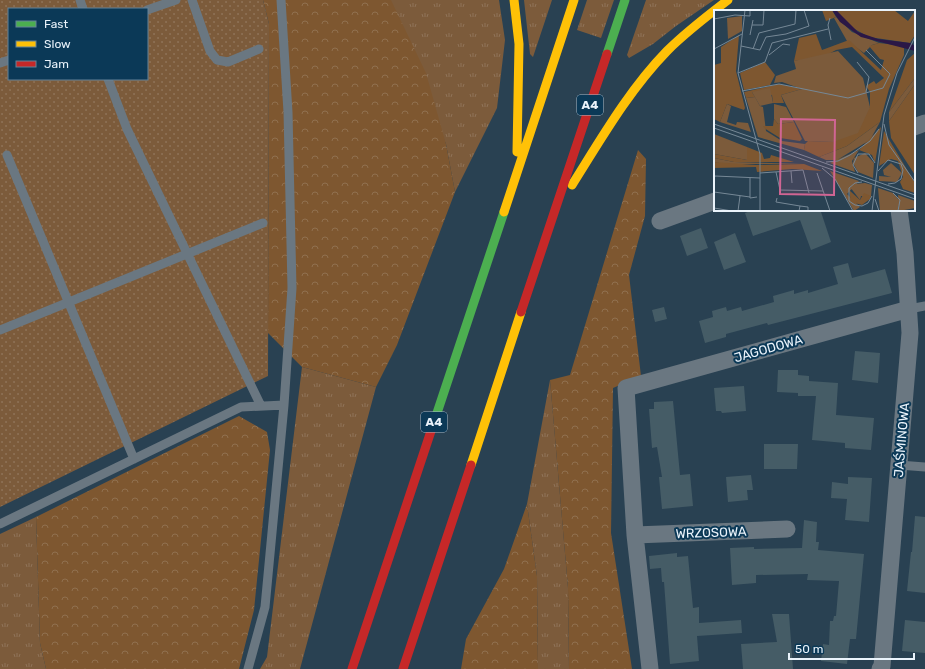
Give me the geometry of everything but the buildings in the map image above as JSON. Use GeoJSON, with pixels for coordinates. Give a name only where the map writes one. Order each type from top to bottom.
{"type":"FeatureCollection","features":[{"type":"Feature","properties":{"kind":"highway"},"geometry":{"type":"LineString","coordinates":[[514,0],[519,44],[516,174]]}},
{"type":"Feature","properties":{"kind":"highway","name":"A4"},"geometry":{"type":"LineString","coordinates":[[352,669],[574,0]]}},
{"type":"Feature","properties":{"kind":"highway","name":"A4"},"geometry":{"type":"LineString","coordinates":[[403,669],[625,0]]}},
{"type":"Feature","properties":{"kind":"highway"},"geometry":{"type":"LineString","coordinates":[[716,10],[728,0]]}},
{"type":"Feature","properties":{"kind":"highway"},"geometry":{"type":"LineString","coordinates":[[556,210],[629,97],[645,76],[667,51],[714,11]]}},
{"type":"Feature","properties":{"kind":"street"},"geometry":{"type":"LineString","coordinates":[[915,127],[925,123]]}},
{"type":"Feature","properties":{"kind":"street"},"geometry":{"type":"LineString","coordinates":[[660,221],[714,201]]}},
{"type":"Feature","properties":{"kind":"street","name":"JAŚMINOWA"},"geometry":{"type":"LineString","coordinates":[[880,669],[882,666],[910,333],[917,307],[905,254],[899,211]]}},
{"type":"Feature","properties":{"kind":"street","name":"JAGODOWA"},"geometry":{"type":"LineString","coordinates":[[634,535],[626,388],[917,307]]}},
{"type":"Feature","properties":{"kind":"street","name":"WRZOSOWA"},"geometry":{"type":"LineString","coordinates":[[634,535],[787,529]]}},
{"type":"Feature","properties":{"kind":"street"},"geometry":{"type":"LineString","coordinates":[[634,535],[650,669]]}},
{"type":"Feature","properties":{"kind":"lane"},"geometry":{"type":"LineString","coordinates":[[148,10],[176,0]]}},
{"type":"Feature","properties":{"kind":"lane"},"geometry":{"type":"LineString","coordinates":[[192,0],[210,51],[217,60],[228,62],[259,49]]}},
{"type":"Feature","properties":{"kind":"lane"},"geometry":{"type":"LineString","coordinates":[[248,669],[265,607],[284,405],[292,288],[288,112],[281,0]]}},
{"type":"Feature","properties":{"kind":"lane"},"geometry":{"type":"LineString","coordinates":[[108,80],[127,129],[261,406]]}},
{"type":"Feature","properties":{"kind":"lane"},"geometry":{"type":"LineString","coordinates":[[7,155],[134,459]]}},
{"type":"Feature","properties":{"kind":"lane"},"geometry":{"type":"LineString","coordinates":[[0,330],[263,223]]}},
{"type":"Feature","properties":{"kind":"lane"},"geometry":{"type":"LineString","coordinates":[[0,524],[241,407],[284,405]]}},
{"type":"Feature","properties":{"kind":"lane"},"geometry":{"type":"LineString","coordinates":[[898,465],[925,467]]}},
{"type":"Feature","properties":{"kind":"green space"},"geometry":{"type":"Polygon","coordinates":[[[0,0],[263,0],[269,24],[268,376],[0,507],[0,0]]]}},
{"type":"Feature","properties":{"kind":"green space"},"geometry":{"type":"Polygon","coordinates":[[[263,0],[391,0],[426,73],[446,144],[455,192],[397,345],[376,387],[302,367],[268,333],[269,24],[263,0]]]}},
{"type":"Feature","properties":{"kind":"green space"},"geometry":{"type":"Polygon","coordinates":[[[386,0],[499,0],[505,40],[497,108],[455,192],[446,144],[386,0]]]}},
{"type":"Feature","properties":{"kind":"green space"},"geometry":{"type":"Polygon","coordinates":[[[524,0],[552,0],[533,57],[530,54],[524,0]]]}},
{"type":"Feature","properties":{"kind":"green space"},"geometry":{"type":"Polygon","coordinates":[[[587,0],[614,0],[601,38],[577,30],[587,0]]]}},
{"type":"Feature","properties":{"kind":"green space"},"geometry":{"type":"Polygon","coordinates":[[[646,0],[714,0],[653,44],[629,58],[627,55],[646,0]]]}},
{"type":"Feature","properties":{"kind":"green space"},"geometry":{"type":"Polygon","coordinates":[[[638,150],[646,159],[645,216],[629,275],[641,376],[613,388],[611,533],[632,669],[569,669],[568,588],[550,380],[570,375],[638,150]]]}},
{"type":"Feature","properties":{"kind":"green space"},"geometry":{"type":"Polygon","coordinates":[[[302,367],[376,387],[300,669],[260,669],[267,657],[302,367]]]}},
{"type":"Feature","properties":{"kind":"green space"},"geometry":{"type":"Polygon","coordinates":[[[550,380],[568,588],[569,669],[538,669],[537,576],[527,504],[550,380]]]}},
{"type":"Feature","properties":{"kind":"green space"},"geometry":{"type":"Polygon","coordinates":[[[239,416],[267,432],[270,450],[254,610],[239,669],[46,669],[40,643],[36,517],[239,416]]]}},
{"type":"Feature","properties":{"kind":"green space"},"geometry":{"type":"Polygon","coordinates":[[[527,504],[537,576],[538,669],[461,669],[466,639],[504,569],[527,504]]]}},
{"type":"Feature","properties":{"kind":"green space"},"geometry":{"type":"Polygon","coordinates":[[[36,517],[40,643],[46,669],[0,669],[0,534],[36,517]]]}},
{"type":"Feature","properties":{"kind":"traffic: fast"},"geometry":{"type":"LineString","coordinates":[[607,54],[625,0]]}},
{"type":"Feature","properties":{"kind":"traffic: fast"},"geometry":{"type":"LineString","coordinates":[[432,428],[504,212]]}},
{"type":"Feature","properties":{"kind":"traffic: slow"},"geometry":{"type":"LineString","coordinates":[[514,0],[519,44],[517,152]]}},
{"type":"Feature","properties":{"kind":"traffic: slow"},"geometry":{"type":"LineString","coordinates":[[504,212],[574,0]]}},
{"type":"Feature","properties":{"kind":"traffic: slow"},"geometry":{"type":"LineString","coordinates":[[715,10],[728,0]]}},
{"type":"Feature","properties":{"kind":"traffic: slow"},"geometry":{"type":"LineString","coordinates":[[572,185],[616,115],[653,66],[682,37],[714,10]]}},
{"type":"Feature","properties":{"kind":"traffic: slow"},"geometry":{"type":"LineString","coordinates":[[471,465],[521,312]]}},
{"type":"Feature","properties":{"kind":"traffic: jam"},"geometry":{"type":"LineString","coordinates":[[521,312],[607,54]]}},
{"type":"Feature","properties":{"kind":"traffic: jam"},"geometry":{"type":"LineString","coordinates":[[352,669],[432,428]]}},
{"type":"Feature","properties":{"kind":"traffic: jam"},"geometry":{"type":"LineString","coordinates":[[403,669],[471,465]]}}]}
